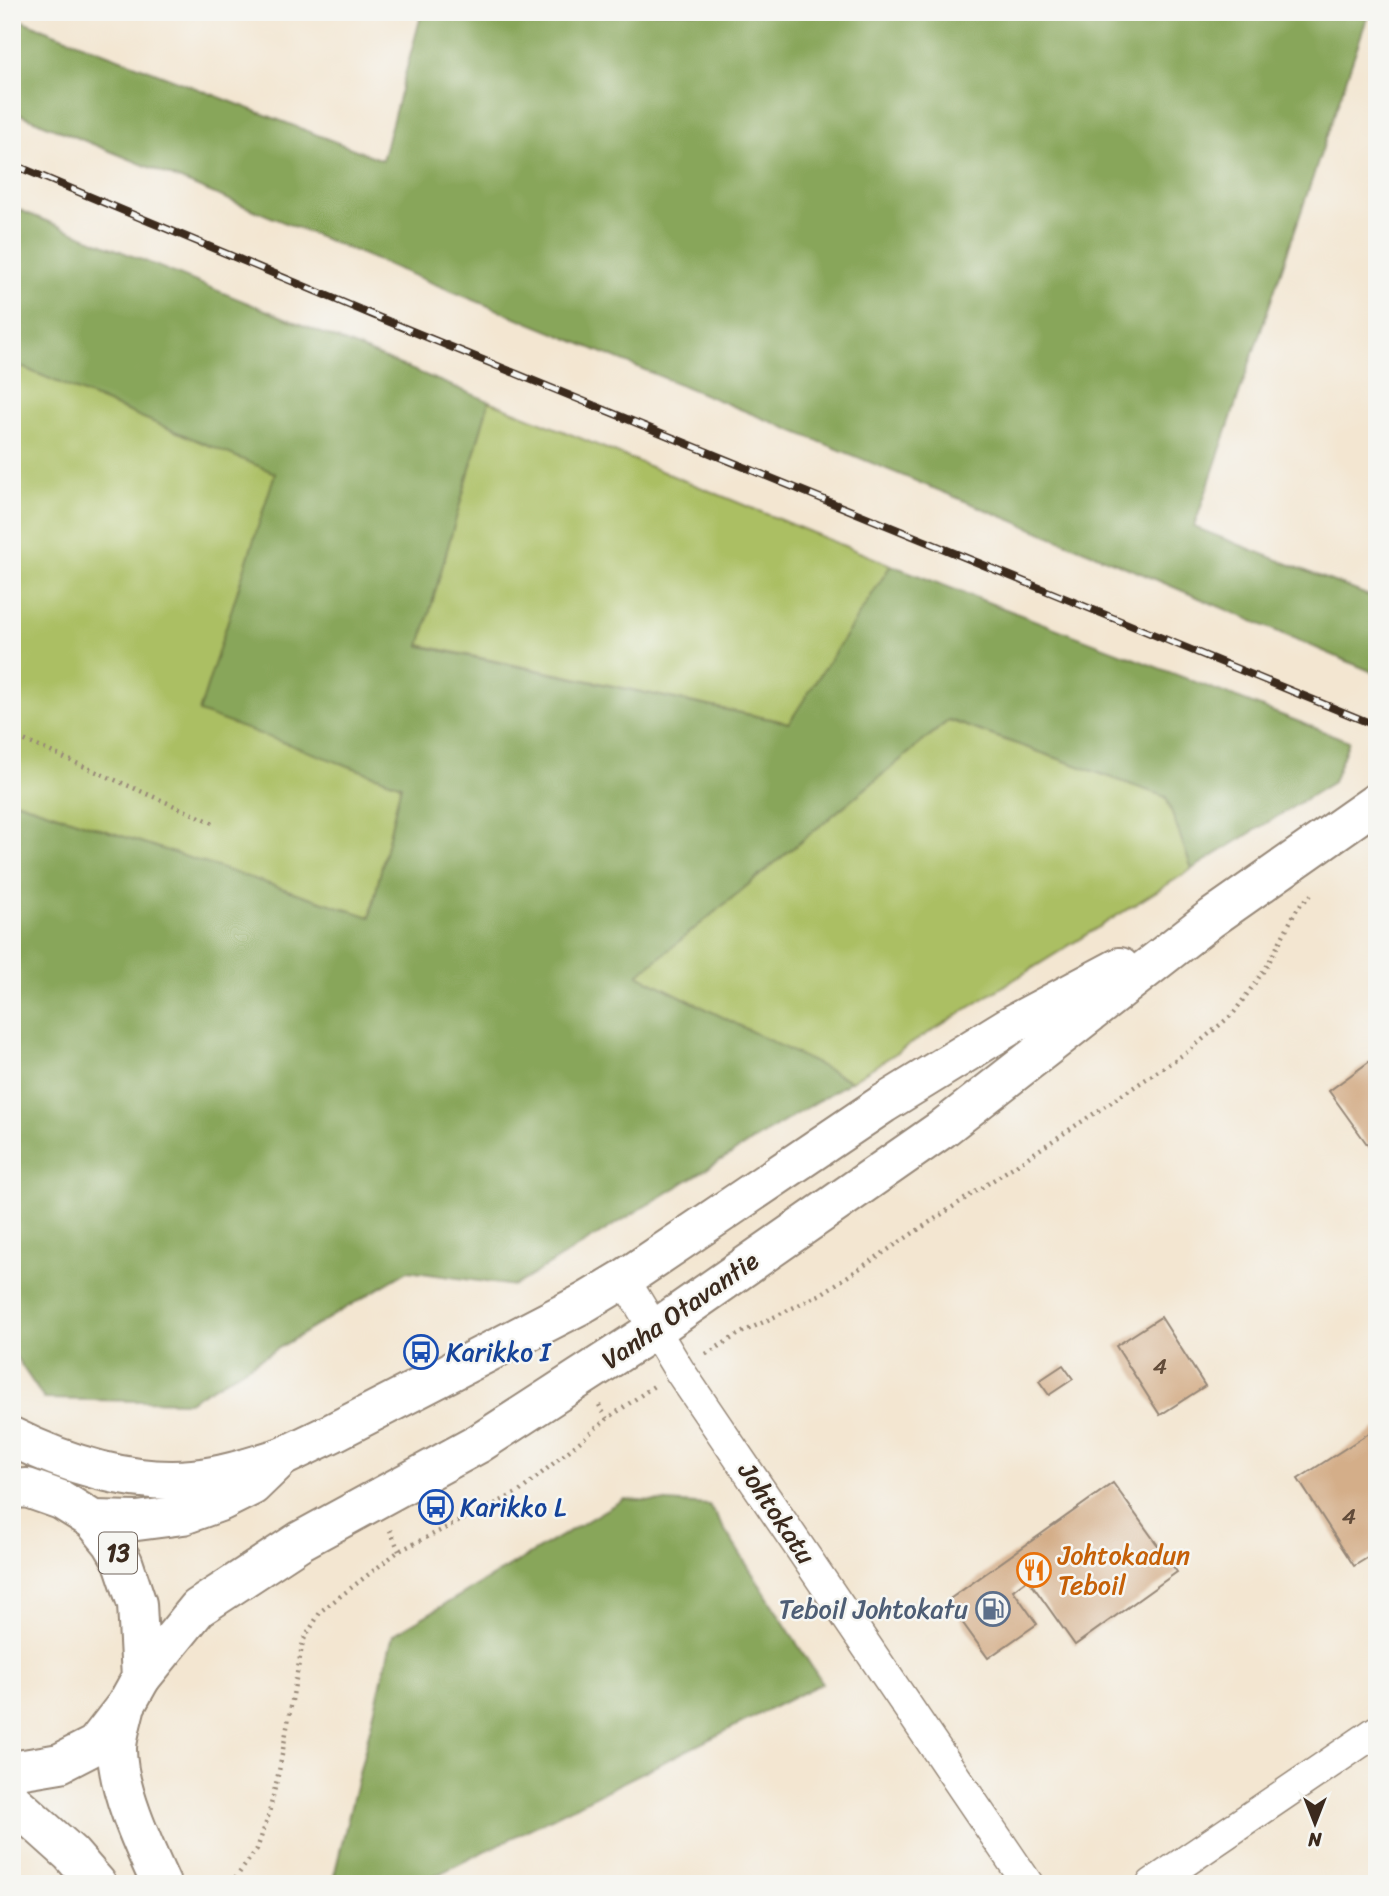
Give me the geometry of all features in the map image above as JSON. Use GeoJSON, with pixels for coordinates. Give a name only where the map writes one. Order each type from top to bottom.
{"type":"FeatureCollection","features":[{"type":"Feature","properties":{"kind":"main road","name":"Vanha Otavantie"},"geometry":{"type":"LineString","coordinates":[[12,1771],[60,1763],[95,1745],[198,1608],[300,1541],[478,1444],[654,1330],[942,1129],[1209,920],[1377,802]]}},
{"type":"Feature","properties":{"kind":"main road","name":"Vanha Otavantie"},"geometry":{"type":"LineString","coordinates":[[93,1520],[137,1521],[183,1515],[222,1501],[252,1486],[282,1457],[584,1303],[937,1070],[1011,1025],[1209,920]]}},
{"type":"Feature","properties":{"kind":"main road"},"geometry":{"type":"LineString","coordinates":[[12,1437],[46,1454],[106,1471],[147,1478],[193,1479],[236,1471],[282,1457]]}},
{"type":"Feature","properties":{"kind":"main road","name":"13"},"geometry":{"type":"LineString","coordinates":[[17,1485],[61,1500],[93,1520],[123,1562],[137,1604],[133,1692],[117,1746],[119,1772],[126,1797],[161,1884]]}},
{"type":"Feature","properties":{"kind":"main road"},"geometry":{"type":"LineString","coordinates":[[12,1801],[71,1854],[97,1884]]}},
{"type":"Feature","properties":{"kind":"street","name":"Johtokatu"},"geometry":{"type":"LineString","coordinates":[[624,1279],[679,1370],[1028,1884]]}},
{"type":"Feature","properties":{"kind":"street"},"geometry":{"type":"LineString","coordinates":[[1152,1884],[1377,1731]]}},
{"type":"Feature","properties":{"kind":"path"},"geometry":{"type":"LineString","coordinates":[[12,736],[216,824]]}},
{"type":"Feature","properties":{"kind":"path"},"geometry":{"type":"LineString","coordinates":[[231,1884],[257,1849],[268,1817],[303,1641],[321,1611],[399,1552],[519,1492],[607,1419],[679,1370],[739,1334],[821,1294],[1190,1050],[1233,1014],[1267,966],[1298,907],[1315,891]]}},
{"type":"Feature","properties":{"kind":"green space"},"geometry":{"type":"Polygon","coordinates":[[[422,12],[1369,12],[1194,527],[1377,599],[1377,674],[1143,574],[12,111],[12,17],[382,160],[422,12]]]}},
{"type":"Feature","properties":{"kind":"green space"},"geometry":{"type":"Polygon","coordinates":[[[12,207],[489,401],[420,646],[789,723],[891,565],[1349,741],[1333,782],[1192,869],[1166,797],[949,720],[638,975],[851,1081],[514,1286],[408,1271],[188,1402],[44,1399],[12,1351],[12,800],[370,917],[401,785],[199,712],[275,473],[12,363],[12,207]]]}},
{"type":"Feature","properties":{"kind":"green space"},"geometry":{"type":"Polygon","coordinates":[[[12,363],[276,473],[200,712],[401,784],[370,918],[12,800],[12,363]]]}},
{"type":"Feature","properties":{"kind":"green space"},"geometry":{"type":"Polygon","coordinates":[[[489,401],[891,565],[790,723],[420,645],[489,401]]]}},
{"type":"Feature","properties":{"kind":"green space"},"geometry":{"type":"Polygon","coordinates":[[[949,720],[1166,797],[1192,869],[851,1081],[637,975],[949,720]]]}},
{"type":"Feature","properties":{"kind":"green space"},"geometry":{"type":"Polygon","coordinates":[[[624,1499],[709,1505],[822,1683],[419,1884],[332,1884],[393,1635],[624,1499]]]}},
{"type":"Feature","properties":{"kind":"building"},"geometry":{"type":"Polygon","coordinates":[[[1377,1056],[1377,1158],[1329,1091],[1377,1056]]]}},
{"type":"Feature","properties":{"kind":"building"},"geometry":{"type":"Polygon","coordinates":[[[1161,1317],[1205,1386],[1160,1415],[1116,1346],[1161,1317]]]}},
{"type":"Feature","properties":{"kind":"building"},"geometry":{"type":"Polygon","coordinates":[[[1063,1365],[1073,1379],[1049,1395],[1039,1381],[1063,1365]]]}},
{"type":"Feature","properties":{"kind":"building"},"geometry":{"type":"Polygon","coordinates":[[[1377,1428],[1377,1552],[1354,1566],[1298,1479],[1377,1428]]]}},
{"type":"Feature","properties":{"kind":"building"},"geometry":{"type":"Polygon","coordinates":[[[1113,1483],[1177,1572],[1075,1645],[1028,1579],[1013,1590],[1037,1624],[988,1658],[947,1601],[1113,1483]]]}},
{"type":"Feature","properties":{"kind":"railway"},"geometry":{"type":"LineString","coordinates":[[12,164],[368,313],[1377,726]]}},
{"type":"Feature","properties":{"kind":"place","name":"Karikko I"},"geometry":{"type":"Point","coordinates":[421,1352]}},
{"type":"Feature","properties":{"kind":"place","name":"Karikko L"},"geometry":{"type":"Point","coordinates":[436,1507]}},
{"type":"Feature","properties":{"kind":"place","name":"Johtokadun Teboil"},"geometry":{"type":"Point","coordinates":[1034,1570]}},
{"type":"Feature","properties":{"kind":"place","name":"Teboil Johtokatu"},"geometry":{"type":"Point","coordinates":[993,1609]}}]}
